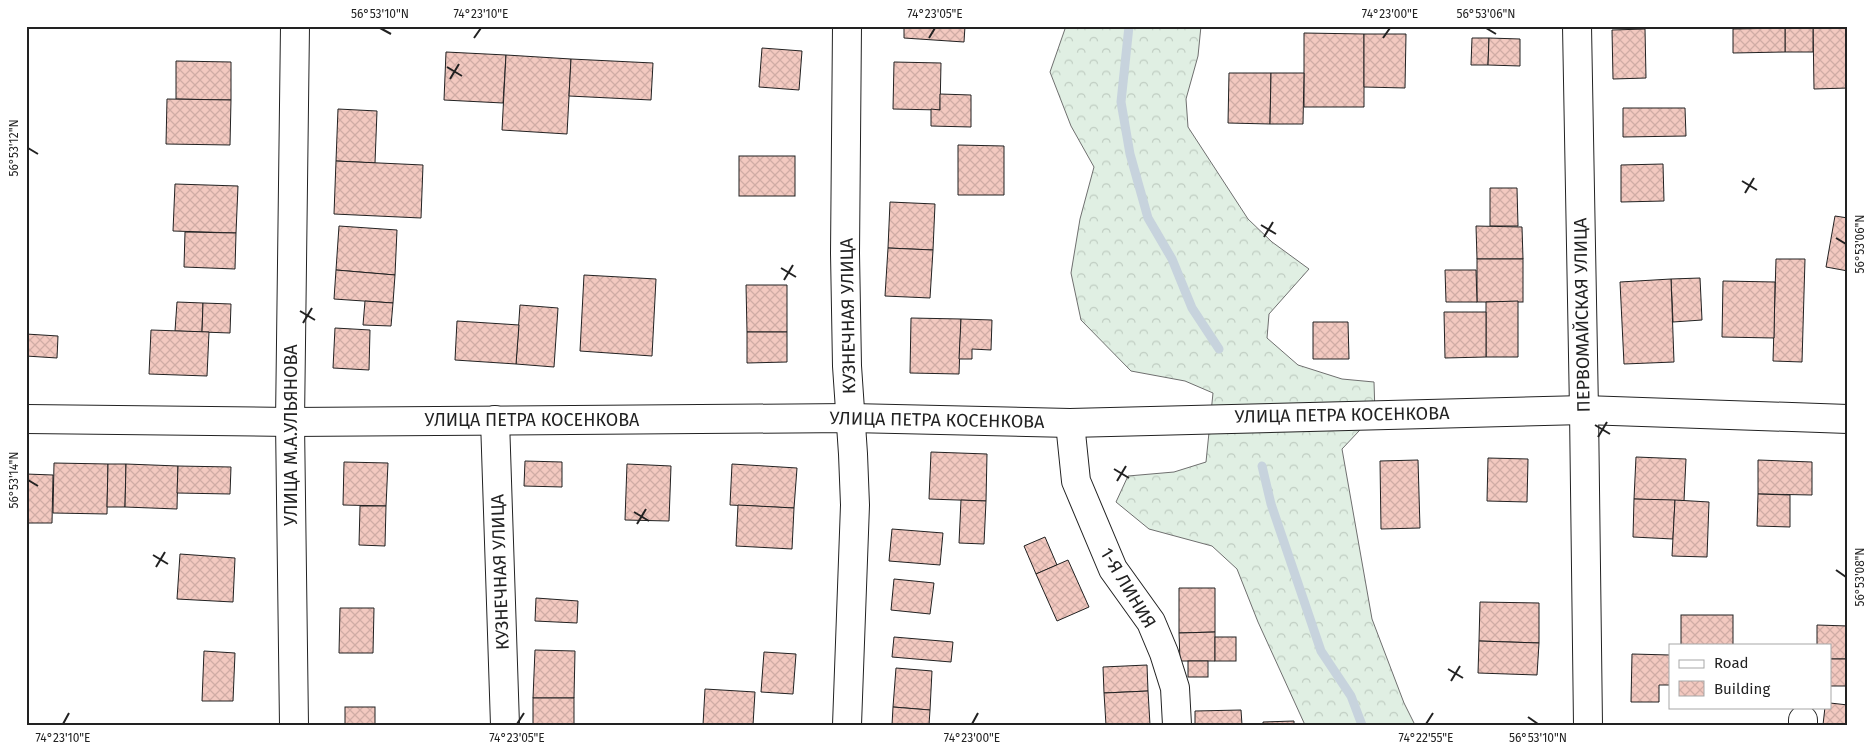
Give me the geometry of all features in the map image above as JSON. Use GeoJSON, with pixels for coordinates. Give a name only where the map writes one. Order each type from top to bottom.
{"type":"FeatureCollection","features":[{"type":"Feature","properties":{"kind":"street","name":"УЛИЦА М.А.УЛЬЯНОВА"},"geometry":{"type":"LineString","coordinates":[[294,725],[290,422],[295,26]]}},
{"type":"Feature","properties":{"kind":"street","name":"КУЗНЕЧНАЯ УЛИЦА"},"geometry":{"type":"LineString","coordinates":[[847,26],[845,253],[847,366],[855,505],[847,725]]}},
{"type":"Feature","properties":{"kind":"street","name":"ПЕРВОМАЙСКАЯ УЛИЦА"},"geometry":{"type":"LineString","coordinates":[[1577,26],[1588,725]]}},
{"type":"Feature","properties":{"kind":"street","name":"УЛИЦА ПЕТРА КОСЕНКОВА"},"geometry":{"type":"LineString","coordinates":[[26,419],[290,422],[851,418],[1070,422],[1584,410],[1848,419]]}},
{"type":"Feature","properties":{"kind":"street","name":"КУЗНЕЧНАЯ УЛИЦА"},"geometry":{"type":"LineString","coordinates":[[495,420],[505,725]]}},
{"type":"Feature","properties":{"kind":"street","name":"1-Я ЛИНИЯ"},"geometry":{"type":"LineString","coordinates":[[1070,422],[1076,481],[1113,569],[1150,622],[1164,653],[1174,688],[1178,725]]}},
{"type":"Feature","properties":{"kind":"green space"},"geometry":{"type":"Polygon","coordinates":[[[1066,26],[1201,26],[1198,56],[1186,99],[1188,127],[1248,219],[1272,242],[1309,269],[1269,314],[1267,338],[1298,365],[1342,379],[1374,382],[1375,414],[1342,449],[1372,619],[1404,703],[1415,725],[1305,725],[1258,622],[1237,569],[1212,546],[1149,529],[1116,502],[1128,476],[1174,472],[1206,462],[1213,393],[1185,381],[1131,371],[1081,320],[1071,273],[1080,219],[1094,167],[1071,126],[1050,72],[1066,26]]]}},
{"type":"Feature","properties":{"kind":"building"},"geometry":{"type":"Polygon","coordinates":[[[904,26],[965,26],[964,42],[904,38],[904,26]]]}},
{"type":"Feature","properties":{"kind":"building"},"geometry":{"type":"Polygon","coordinates":[[[1813,26],[1848,26],[1848,88],[1814,89],[1813,26]]]}},
{"type":"Feature","properties":{"kind":"building"},"geometry":{"type":"Polygon","coordinates":[[[1813,27],[1813,52],[1785,52],[1785,28],[1813,27]]]}},
{"type":"Feature","properties":{"kind":"building"},"geometry":{"type":"Polygon","coordinates":[[[1785,28],[1785,52],[1733,53],[1733,29],[1785,28]]]}},
{"type":"Feature","properties":{"kind":"building"},"geometry":{"type":"Polygon","coordinates":[[[1645,29],[1646,78],[1613,79],[1612,30],[1645,29]]]}},
{"type":"Feature","properties":{"kind":"building"},"geometry":{"type":"Polygon","coordinates":[[[1304,33],[1364,34],[1364,107],[1304,107],[1304,33]]]}},
{"type":"Feature","properties":{"kind":"building"},"geometry":{"type":"Polygon","coordinates":[[[1364,34],[1406,34],[1405,88],[1364,87],[1364,34]]]}},
{"type":"Feature","properties":{"kind":"building"},"geometry":{"type":"Polygon","coordinates":[[[1472,38],[1489,38],[1488,65],[1471,65],[1472,38]]]}},
{"type":"Feature","properties":{"kind":"building"},"geometry":{"type":"Polygon","coordinates":[[[1489,38],[1520,39],[1520,66],[1488,65],[1489,38]]]}},
{"type":"Feature","properties":{"kind":"building"},"geometry":{"type":"Polygon","coordinates":[[[762,48],[802,51],[799,90],[759,87],[762,48]]]}},
{"type":"Feature","properties":{"kind":"building"},"geometry":{"type":"Polygon","coordinates":[[[446,52],[506,55],[503,103],[444,100],[446,52]]]}},
{"type":"Feature","properties":{"kind":"building"},"geometry":{"type":"Polygon","coordinates":[[[506,55],[571,59],[567,134],[502,130],[506,55]]]}},
{"type":"Feature","properties":{"kind":"building"},"geometry":{"type":"Polygon","coordinates":[[[571,59],[653,63],[651,100],[569,96],[571,59]]]}},
{"type":"Feature","properties":{"kind":"building"},"geometry":{"type":"Polygon","coordinates":[[[176,61],[231,62],[231,100],[176,99],[176,61]]]}},
{"type":"Feature","properties":{"kind":"building"},"geometry":{"type":"Polygon","coordinates":[[[894,62],[941,63],[940,110],[893,109],[894,62]]]}},
{"type":"Feature","properties":{"kind":"building"},"geometry":{"type":"Polygon","coordinates":[[[1229,73],[1271,73],[1270,124],[1228,123],[1229,73]]]}},
{"type":"Feature","properties":{"kind":"building"},"geometry":{"type":"Polygon","coordinates":[[[1271,73],[1304,73],[1303,124],[1270,124],[1271,73]]]}},
{"type":"Feature","properties":{"kind":"building"},"geometry":{"type":"Polygon","coordinates":[[[940,94],[971,95],[971,127],[931,126],[931,109],[940,110],[940,94]]]}},
{"type":"Feature","properties":{"kind":"building"},"geometry":{"type":"Polygon","coordinates":[[[167,99],[231,100],[230,145],[166,144],[167,99]]]}},
{"type":"Feature","properties":{"kind":"building"},"geometry":{"type":"Polygon","coordinates":[[[1623,108],[1685,108],[1686,136],[1623,137],[1623,108]]]}},
{"type":"Feature","properties":{"kind":"building"},"geometry":{"type":"Polygon","coordinates":[[[338,109],[377,111],[375,163],[336,161],[338,109]]]}},
{"type":"Feature","properties":{"kind":"building"},"geometry":{"type":"Polygon","coordinates":[[[958,145],[1004,146],[1004,195],[958,195],[958,145]]]}},
{"type":"Feature","properties":{"kind":"building"},"geometry":{"type":"Polygon","coordinates":[[[739,156],[795,156],[795,196],[739,196],[739,156]]]}},
{"type":"Feature","properties":{"kind":"building"},"geometry":{"type":"Polygon","coordinates":[[[336,161],[423,165],[421,218],[334,214],[336,161]]]}},
{"type":"Feature","properties":{"kind":"building"},"geometry":{"type":"Polygon","coordinates":[[[1663,164],[1664,201],[1621,202],[1621,165],[1663,164]]]}},
{"type":"Feature","properties":{"kind":"building"},"geometry":{"type":"Polygon","coordinates":[[[175,184],[238,186],[236,233],[173,231],[175,184]]]}},
{"type":"Feature","properties":{"kind":"building"},"geometry":{"type":"Polygon","coordinates":[[[1490,188],[1517,188],[1518,226],[1490,226],[1490,188]]]}},
{"type":"Feature","properties":{"kind":"building"},"geometry":{"type":"Polygon","coordinates":[[[890,202],[935,204],[933,250],[888,248],[890,202]]]}},
{"type":"Feature","properties":{"kind":"building"},"geometry":{"type":"Polygon","coordinates":[[[1835,216],[1848,218],[1848,271],[1826,267],[1835,216]]]}},
{"type":"Feature","properties":{"kind":"building"},"geometry":{"type":"Polygon","coordinates":[[[339,226],[397,230],[395,275],[336,270],[339,226]]]}},
{"type":"Feature","properties":{"kind":"building"},"geometry":{"type":"Polygon","coordinates":[[[1476,226],[1522,227],[1523,259],[1477,259],[1476,226]]]}},
{"type":"Feature","properties":{"kind":"building"},"geometry":{"type":"Polygon","coordinates":[[[185,232],[236,233],[235,269],[184,267],[185,232]]]}},
{"type":"Feature","properties":{"kind":"building"},"geometry":{"type":"Polygon","coordinates":[[[888,248],[933,250],[930,298],[885,296],[888,248]]]}},
{"type":"Feature","properties":{"kind":"building"},"geometry":{"type":"Polygon","coordinates":[[[1477,259],[1523,259],[1523,302],[1477,302],[1477,259]]]}},
{"type":"Feature","properties":{"kind":"building"},"geometry":{"type":"Polygon","coordinates":[[[1776,259],[1805,259],[1802,362],[1773,361],[1776,259]]]}},
{"type":"Feature","properties":{"kind":"building"},"geometry":{"type":"Polygon","coordinates":[[[336,270],[395,275],[393,303],[334,299],[336,270]]]}},
{"type":"Feature","properties":{"kind":"building"},"geometry":{"type":"Polygon","coordinates":[[[1445,270],[1476,270],[1477,302],[1446,302],[1445,270]]]}},
{"type":"Feature","properties":{"kind":"building"},"geometry":{"type":"Polygon","coordinates":[[[584,275],[656,279],[652,356],[580,351],[584,275]]]}},
{"type":"Feature","properties":{"kind":"building"},"geometry":{"type":"Polygon","coordinates":[[[1700,278],[1702,320],[1673,322],[1671,279],[1700,278]]]}},
{"type":"Feature","properties":{"kind":"building"},"geometry":{"type":"Polygon","coordinates":[[[1671,279],[1674,362],[1624,364],[1620,282],[1671,279]]]}},
{"type":"Feature","properties":{"kind":"building"},"geometry":{"type":"Polygon","coordinates":[[[1723,281],[1775,282],[1774,338],[1722,337],[1723,281]]]}},
{"type":"Feature","properties":{"kind":"building"},"geometry":{"type":"Polygon","coordinates":[[[746,285],[787,285],[787,332],[747,332],[746,285]]]}},
{"type":"Feature","properties":{"kind":"building"},"geometry":{"type":"Polygon","coordinates":[[[365,301],[393,303],[391,326],[363,325],[365,301]]]}},
{"type":"Feature","properties":{"kind":"building"},"geometry":{"type":"Polygon","coordinates":[[[1518,301],[1518,357],[1486,357],[1486,302],[1518,301]]]}},
{"type":"Feature","properties":{"kind":"building"},"geometry":{"type":"Polygon","coordinates":[[[177,302],[203,303],[202,332],[175,331],[177,302]]]}},
{"type":"Feature","properties":{"kind":"building"},"geometry":{"type":"Polygon","coordinates":[[[203,303],[231,304],[230,333],[202,332],[203,303]]]}},
{"type":"Feature","properties":{"kind":"building"},"geometry":{"type":"Polygon","coordinates":[[[520,305],[558,308],[554,367],[516,364],[520,305]]]}},
{"type":"Feature","properties":{"kind":"building"},"geometry":{"type":"Polygon","coordinates":[[[1444,312],[1486,312],[1486,357],[1445,358],[1444,312]]]}},
{"type":"Feature","properties":{"kind":"building"},"geometry":{"type":"Polygon","coordinates":[[[911,318],[961,319],[959,374],[910,373],[911,318]]]}},
{"type":"Feature","properties":{"kind":"building"},"geometry":{"type":"Polygon","coordinates":[[[961,319],[992,320],[991,350],[972,349],[972,359],[959,359],[961,319]]]}},
{"type":"Feature","properties":{"kind":"building"},"geometry":{"type":"Polygon","coordinates":[[[457,321],[519,325],[516,364],[455,360],[457,321]]]}},
{"type":"Feature","properties":{"kind":"building"},"geometry":{"type":"Polygon","coordinates":[[[1313,322],[1348,322],[1349,359],[1313,359],[1313,322]]]}},
{"type":"Feature","properties":{"kind":"building"},"geometry":{"type":"Polygon","coordinates":[[[335,328],[370,330],[369,370],[333,368],[335,328]]]}},
{"type":"Feature","properties":{"kind":"building"},"geometry":{"type":"Polygon","coordinates":[[[151,330],[209,332],[207,376],[149,374],[151,330]]]}},
{"type":"Feature","properties":{"kind":"building"},"geometry":{"type":"Polygon","coordinates":[[[747,332],[787,332],[787,362],[747,363],[747,332]]]}},
{"type":"Feature","properties":{"kind":"building"},"geometry":{"type":"Polygon","coordinates":[[[26,334],[58,336],[57,358],[26,356],[26,334]]]}},
{"type":"Feature","properties":{"kind":"building"},"geometry":{"type":"Polygon","coordinates":[[[931,452],[987,454],[986,501],[929,499],[931,452]]]}},
{"type":"Feature","properties":{"kind":"building"},"geometry":{"type":"Polygon","coordinates":[[[1636,457],[1686,459],[1684,501],[1634,499],[1636,457]]]}},
{"type":"Feature","properties":{"kind":"building"},"geometry":{"type":"Polygon","coordinates":[[[1488,458],[1528,459],[1527,502],[1487,501],[1488,458]]]}},
{"type":"Feature","properties":{"kind":"building"},"geometry":{"type":"Polygon","coordinates":[[[1418,460],[1420,528],[1381,529],[1380,461],[1418,460]]]}},
{"type":"Feature","properties":{"kind":"building"},"geometry":{"type":"Polygon","coordinates":[[[1758,460],[1812,462],[1812,495],[1758,494],[1758,460]]]}},
{"type":"Feature","properties":{"kind":"building"},"geometry":{"type":"Polygon","coordinates":[[[525,461],[562,462],[562,487],[524,486],[525,461]]]}},
{"type":"Feature","properties":{"kind":"building"},"geometry":{"type":"Polygon","coordinates":[[[344,462],[388,463],[386,506],[343,505],[344,462]]]}},
{"type":"Feature","properties":{"kind":"building"},"geometry":{"type":"Polygon","coordinates":[[[54,463],[108,464],[107,514],[53,513],[54,463]]]}},
{"type":"Feature","properties":{"kind":"building"},"geometry":{"type":"Polygon","coordinates":[[[108,464],[126,464],[125,507],[107,507],[108,464]]]}},
{"type":"Feature","properties":{"kind":"building"},"geometry":{"type":"Polygon","coordinates":[[[126,464],[178,466],[177,509],[125,507],[126,464]]]}},
{"type":"Feature","properties":{"kind":"building"},"geometry":{"type":"Polygon","coordinates":[[[627,464],[671,466],[669,521],[625,520],[627,464]]]}},
{"type":"Feature","properties":{"kind":"building"},"geometry":{"type":"Polygon","coordinates":[[[732,464],[797,468],[794,508],[730,505],[732,464]]]}},
{"type":"Feature","properties":{"kind":"building"},"geometry":{"type":"Polygon","coordinates":[[[178,466],[231,467],[230,494],[177,493],[178,466]]]}},
{"type":"Feature","properties":{"kind":"building"},"geometry":{"type":"Polygon","coordinates":[[[26,474],[53,475],[52,523],[26,523],[26,474]]]}},
{"type":"Feature","properties":{"kind":"building"},"geometry":{"type":"Polygon","coordinates":[[[1758,494],[1790,495],[1790,527],[1757,526],[1758,494]]]}},
{"type":"Feature","properties":{"kind":"building"},"geometry":{"type":"Polygon","coordinates":[[[1634,499],[1675,500],[1673,539],[1633,537],[1634,499]]]}},
{"type":"Feature","properties":{"kind":"building"},"geometry":{"type":"Polygon","coordinates":[[[961,500],[986,501],[984,544],[959,543],[961,500]]]}},
{"type":"Feature","properties":{"kind":"building"},"geometry":{"type":"Polygon","coordinates":[[[1675,500],[1709,502],[1707,557],[1672,556],[1675,500]]]}},
{"type":"Feature","properties":{"kind":"building"},"geometry":{"type":"Polygon","coordinates":[[[738,505],[794,508],[792,549],[736,546],[738,505]]]}},
{"type":"Feature","properties":{"kind":"building"},"geometry":{"type":"Polygon","coordinates":[[[360,506],[386,506],[385,546],[359,545],[360,506]]]}},
{"type":"Feature","properties":{"kind":"building"},"geometry":{"type":"Polygon","coordinates":[[[892,529],[943,533],[940,565],[889,561],[892,529]]]}},
{"type":"Feature","properties":{"kind":"building"},"geometry":{"type":"Polygon","coordinates":[[[1045,537],[1057,565],[1036,574],[1024,546],[1045,537]]]}},
{"type":"Feature","properties":{"kind":"building"},"geometry":{"type":"Polygon","coordinates":[[[180,554],[235,558],[233,602],[177,599],[180,554]]]}},
{"type":"Feature","properties":{"kind":"building"},"geometry":{"type":"Polygon","coordinates":[[[1068,560],[1089,607],[1057,621],[1036,574],[1068,560]]]}},
{"type":"Feature","properties":{"kind":"building"},"geometry":{"type":"Polygon","coordinates":[[[894,579],[934,583],[930,614],[891,610],[894,579]]]}},
{"type":"Feature","properties":{"kind":"building"},"geometry":{"type":"Polygon","coordinates":[[[1179,588],[1215,588],[1215,632],[1179,633],[1179,588]]]}},
{"type":"Feature","properties":{"kind":"building"},"geometry":{"type":"Polygon","coordinates":[[[536,598],[578,601],[577,623],[535,621],[536,598]]]}},
{"type":"Feature","properties":{"kind":"building"},"geometry":{"type":"Polygon","coordinates":[[[1480,602],[1539,603],[1539,643],[1479,641],[1480,602]]]}},
{"type":"Feature","properties":{"kind":"building"},"geometry":{"type":"Polygon","coordinates":[[[340,608],[374,608],[373,653],[339,653],[340,608]]]}},
{"type":"Feature","properties":{"kind":"building"},"geometry":{"type":"Polygon","coordinates":[[[1681,615],[1733,615],[1733,644],[1681,644],[1681,615]]]}},
{"type":"Feature","properties":{"kind":"building"},"geometry":{"type":"Polygon","coordinates":[[[1817,625],[1848,626],[1848,659],[1832,659],[1832,644],[1817,644],[1817,625]]]}},
{"type":"Feature","properties":{"kind":"building"},"geometry":{"type":"Polygon","coordinates":[[[1215,632],[1215,661],[1180,661],[1179,633],[1215,632]]]}},
{"type":"Feature","properties":{"kind":"building"},"geometry":{"type":"Polygon","coordinates":[[[894,637],[953,642],[951,662],[892,657],[894,637]]]}},
{"type":"Feature","properties":{"kind":"building"},"geometry":{"type":"Polygon","coordinates":[[[1215,637],[1236,637],[1236,661],[1215,661],[1215,637]]]}},
{"type":"Feature","properties":{"kind":"building"},"geometry":{"type":"Polygon","coordinates":[[[1479,641],[1539,643],[1537,675],[1478,673],[1479,641]]]}},
{"type":"Feature","properties":{"kind":"building"},"geometry":{"type":"Polygon","coordinates":[[[535,650],[575,651],[574,698],[533,698],[535,650]]]}},
{"type":"Feature","properties":{"kind":"building"},"geometry":{"type":"Polygon","coordinates":[[[204,651],[235,653],[233,701],[202,701],[204,651]]]}},
{"type":"Feature","properties":{"kind":"building"},"geometry":{"type":"Polygon","coordinates":[[[764,652],[796,654],[793,694],[761,692],[764,652]]]}},
{"type":"Feature","properties":{"kind":"building"},"geometry":{"type":"Polygon","coordinates":[[[1632,654],[1669,655],[1669,685],[1659,685],[1659,702],[1631,702],[1632,654]]]}},
{"type":"Feature","properties":{"kind":"building"},"geometry":{"type":"Polygon","coordinates":[[[1832,659],[1848,659],[1848,686],[1832,686],[1832,659]]]}},
{"type":"Feature","properties":{"kind":"building"},"geometry":{"type":"Polygon","coordinates":[[[1188,661],[1208,661],[1208,677],[1188,677],[1188,661]]]}},
{"type":"Feature","properties":{"kind":"building"},"geometry":{"type":"Polygon","coordinates":[[[1147,665],[1148,691],[1104,693],[1103,667],[1147,665]]]}},
{"type":"Feature","properties":{"kind":"building"},"geometry":{"type":"Polygon","coordinates":[[[896,668],[932,671],[930,710],[893,707],[896,668]]]}},
{"type":"Feature","properties":{"kind":"building"},"geometry":{"type":"Polygon","coordinates":[[[705,689],[755,692],[753,725],[703,725],[705,689]]]}},
{"type":"Feature","properties":{"kind":"building"},"geometry":{"type":"Polygon","coordinates":[[[1148,691],[1150,725],[1106,725],[1104,693],[1148,691]]]}},
{"type":"Feature","properties":{"kind":"building"},"geometry":{"type":"Polygon","coordinates":[[[533,698],[574,698],[574,725],[533,725],[533,698]]]}},
{"type":"Feature","properties":{"kind":"building"},"geometry":{"type":"Polygon","coordinates":[[[1832,703],[1848,705],[1848,725],[1823,725],[1825,708],[1832,708],[1832,703]]]}},
{"type":"Feature","properties":{"kind":"building"},"geometry":{"type":"Polygon","coordinates":[[[345,707],[375,707],[375,725],[345,725],[345,707]]]}},
{"type":"Feature","properties":{"kind":"building"},"geometry":{"type":"Polygon","coordinates":[[[893,707],[930,710],[929,725],[892,725],[893,707]]]}},
{"type":"Feature","properties":{"kind":"building"},"geometry":{"type":"Polygon","coordinates":[[[1241,710],[1242,725],[1195,725],[1195,711],[1241,710]]]}},
{"type":"Feature","properties":{"kind":"building"},"geometry":{"type":"Polygon","coordinates":[[[1294,721],[1294,725],[1263,725],[1263,722],[1294,721]]]}},
{"type":"Feature","properties":{"kind":"waterway"},"geometry":{"type":"LineString","coordinates":[[1129,26],[1121,102],[1130,154],[1148,218],[1172,259],[1192,308],[1219,349]]}},
{"type":"Feature","properties":{"kind":"waterway"},"geometry":{"type":"LineString","coordinates":[[1262,466],[1271,504],[1321,651],[1351,696],[1362,725]]}}]}
